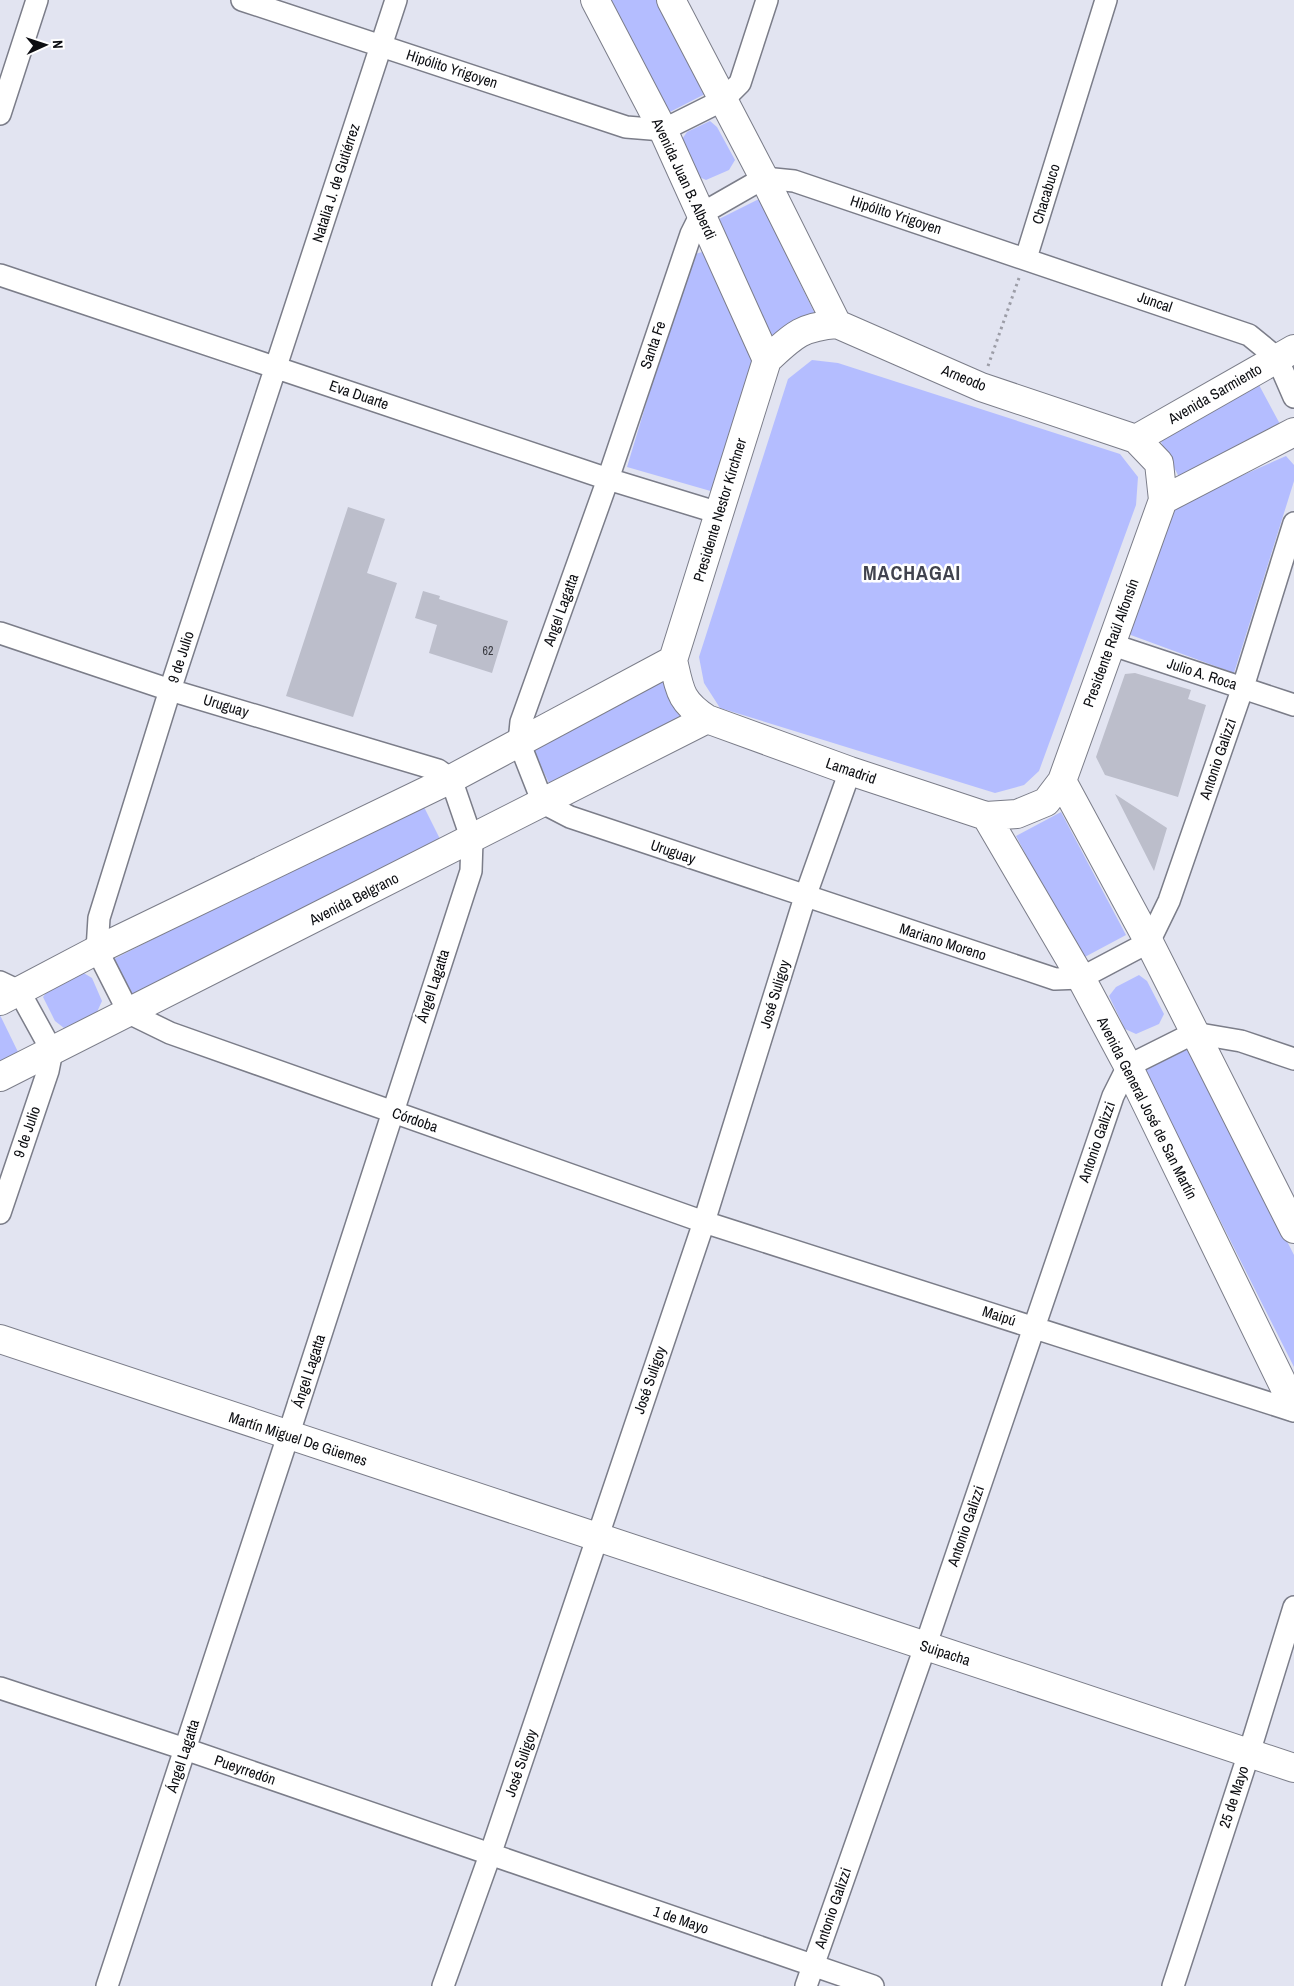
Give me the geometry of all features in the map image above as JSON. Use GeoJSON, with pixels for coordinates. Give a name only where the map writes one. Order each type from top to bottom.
{"type":"FeatureCollection","features":[{"type":"Feature","properties":{"kind":"street"},"geometry":{"type":"LineString","coordinates":[[0,114],[37,0]]}},
{"type":"Feature","properties":{"kind":"street","name":"Hipólito Yrigoyen"},"geometry":{"type":"LineString","coordinates":[[242,0],[626,127],[663,130]]}},
{"type":"Feature","properties":{"kind":"street","name":"Natalia J. de Gutiérrez"},"geometry":{"type":"LineString","coordinates":[[276,366],[396,0]]}},
{"type":"Feature","properties":{"kind":"street","name":"Avenida Juan B. Alberdi"},"geometry":{"type":"LineString","coordinates":[[595,0],[663,130],[767,360]]}},
{"type":"Feature","properties":{"kind":"street"},"geometry":{"type":"LineString","coordinates":[[671,0],[764,178],[837,324]]}},
{"type":"Feature","properties":{"kind":"street"},"geometry":{"type":"LineString","coordinates":[[663,130],[722,100],[740,83],[767,0]]}},
{"type":"Feature","properties":{"kind":"street","name":"Chacabuco"},"geometry":{"type":"LineString","coordinates":[[1026,258],[1106,0]]}},
{"type":"Feature","properties":{"kind":"street"},"geometry":{"type":"LineString","coordinates":[[701,214],[764,178]]}},
{"type":"Feature","properties":{"kind":"street","name":"Hipólito Yrigoyen"},"geometry":{"type":"LineString","coordinates":[[764,178],[794,181],[1026,258]]}},
{"type":"Feature","properties":{"kind":"street","name":"Santa Fe"},"geometry":{"type":"LineString","coordinates":[[608,478],[691,234],[701,214]]}},
{"type":"Feature","properties":{"kind":"street","name":"Juncal"},"geometry":{"type":"LineString","coordinates":[[1026,258],[1249,335],[1286,354]]}},
{"type":"Feature","properties":{"kind":"street","name":"Eva Duarte"},"geometry":{"type":"LineString","coordinates":[[0,275],[608,478],[719,513]]}},
{"type":"Feature","properties":{"kind":"street","name":"Presidente Nestor Kirchner"},"geometry":{"type":"LineString","coordinates":[[673,660],[767,360],[793,336],[816,326],[837,324]]}},
{"type":"Feature","properties":{"kind":"street","name":"Arneodo"},"geometry":{"type":"LineString","coordinates":[[837,324],[981,387],[1136,439]]}},
{"type":"Feature","properties":{"kind":"street"},"geometry":{"type":"LineString","coordinates":[[1286,354],[1294,397]]}},
{"type":"Feature","properties":{"kind":"street","name":"Avenida Sarmiento"},"geometry":{"type":"LineString","coordinates":[[1136,439],[1286,354]]}},
{"type":"Feature","properties":{"kind":"street","name":"9 de Julio"},"geometry":{"type":"LineString","coordinates":[[97,950],[99,918],[170,690],[276,366]]}},
{"type":"Feature","properties":{"kind":"street"},"geometry":{"type":"LineString","coordinates":[[1163,500],[1294,432]]}},
{"type":"Feature","properties":{"kind":"street","name":"Presidente Raúl Alfonsín"},"geometry":{"type":"LineString","coordinates":[[1031,808],[1046,802],[1062,781],[1163,500],[1159,463],[1136,439]]}},
{"type":"Feature","properties":{"kind":"street","name":"Angel Lagatta"},"geometry":{"type":"LineString","coordinates":[[519,742],[521,722],[608,478]]}},
{"type":"Feature","properties":{"kind":"street","name":"Antonio Galizzi"},"geometry":{"type":"LineString","coordinates":[[1149,942],[1169,901],[1243,687],[1294,523]]}},
{"type":"Feature","properties":{"kind":"street","name":"Uruguay"},"geometry":{"type":"LineString","coordinates":[[0,633],[170,690],[438,770],[451,779]]}},
{"type":"Feature","properties":{"kind":"street","name":"Julio A. Roca"},"geometry":{"type":"LineString","coordinates":[[1110,644],[1294,705]]}},
{"type":"Feature","properties":{"kind":"street"},"geometry":{"type":"LineString","coordinates":[[52,1051],[6,991],[97,950],[451,779],[673,660]]}},
{"type":"Feature","properties":{"kind":"street","name":"Lamadrid"},"geometry":{"type":"LineString","coordinates":[[673,660],[682,695],[692,709],[707,719],[850,771],[986,816],[1016,814],[1031,808]]}},
{"type":"Feature","properties":{"kind":"street","name":"Avenida Belgrano"},"geometry":{"type":"LineString","coordinates":[[0,1077],[472,840],[707,719]]}},
{"type":"Feature","properties":{"kind":"street"},"geometry":{"type":"LineString","coordinates":[[519,742],[543,803]]}},
{"type":"Feature","properties":{"kind":"street","name":"José Suligoy"},"geometry":{"type":"LineString","coordinates":[[443,1986],[490,1855],[704,1222],[805,897],[850,771]]}},
{"type":"Feature","properties":{"kind":"street"},"geometry":{"type":"LineString","coordinates":[[451,779],[472,840]]}},
{"type":"Feature","properties":{"kind":"street"},"geometry":{"type":"LineString","coordinates":[[1062,781],[1149,942],[1294,1229]]}},
{"type":"Feature","properties":{"kind":"street","name":"Uruguay"},"geometry":{"type":"LineString","coordinates":[[543,803],[570,817],[805,897]]}},
{"type":"Feature","properties":{"kind":"street","name":"Avenida General José de San Martín"},"geometry":{"type":"LineString","coordinates":[[986,816],[1081,978],[1128,1066],[1294,1409]]}},
{"type":"Feature","properties":{"kind":"street","name":"Ángel Lagatta"},"geometry":{"type":"LineString","coordinates":[[107,1986],[288,1436],[470,871],[472,840]]}},
{"type":"Feature","properties":{"kind":"street","name":"Mariano Moreno"},"geometry":{"type":"LineString","coordinates":[[805,897],[1055,979],[1081,978]]}},
{"type":"Feature","properties":{"kind":"street"},"geometry":{"type":"LineString","coordinates":[[1081,978],[1149,942]]}},
{"type":"Feature","properties":{"kind":"street"},"geometry":{"type":"LineString","coordinates":[[97,950],[129,1013]]}},
{"type":"Feature","properties":{"kind":"street","name":"Córdoba"},"geometry":{"type":"LineString","coordinates":[[129,1013],[170,1033],[704,1222]]}},
{"type":"Feature","properties":{"kind":"street"},"geometry":{"type":"LineString","coordinates":[[1128,1066],[1194,1033],[1241,1041],[1294,1059]]}},
{"type":"Feature","properties":{"kind":"street","name":"9 de Julio"},"geometry":{"type":"LineString","coordinates":[[0,1213],[48,1071],[52,1051]]}},
{"type":"Feature","properties":{"kind":"street","name":"Antonio Galizzi"},"geometry":{"type":"LineString","coordinates":[[806,1986],[925,1647],[1113,1096],[1128,1066]]}},
{"type":"Feature","properties":{"kind":"street","name":"Maipú"},"geometry":{"type":"LineString","coordinates":[[704,1222],[1294,1409]]}},
{"type":"Feature","properties":{"kind":"street","name":"Martín Miguel De Güemes"},"geometry":{"type":"LineString","coordinates":[[0,1339],[597,1538]]}},
{"type":"Feature","properties":{"kind":"street","name":"Suipacha"},"geometry":{"type":"LineString","coordinates":[[597,1538],[1294,1768]]}},
{"type":"Feature","properties":{"kind":"street","name":"25 de Mayo"},"geometry":{"type":"LineString","coordinates":[[1172,1986],[1249,1753],[1294,1607]]}},
{"type":"Feature","properties":{"kind":"street","name":"Pueyrredón"},"geometry":{"type":"LineString","coordinates":[[0,1688],[185,1749],[490,1855]]}},
{"type":"Feature","properties":{"kind":"street","name":"1 de Mayo"},"geometry":{"type":"LineString","coordinates":[[490,1855],[873,1986]]}},
{"type":"Feature","properties":{"kind":"path"},"geometry":{"type":"LineString","coordinates":[[981,387],[1026,258]]}},
{"type":"Feature","properties":{"kind":"shaded area"},"geometry":{"type":"Polygon","coordinates":[[[607,0],[656,0],[705,94],[666,114],[607,0]]]}},
{"type":"Feature","properties":{"kind":"shaded area"},"geometry":{"type":"Polygon","coordinates":[[[710,121],[717,127],[735,160],[729,170],[706,180],[695,175],[680,142],[687,132],[710,121]]]}},
{"type":"Feature","properties":{"kind":"shaded area"},"geometry":{"type":"Polygon","coordinates":[[[759,199],[816,316],[772,338],[715,221],[759,199]]]}},
{"type":"Feature","properties":{"kind":"shaded area"},"geometry":{"type":"Polygon","coordinates":[[[706,251],[756,359],[714,492],[627,467],[691,255],[706,251]]]}},
{"type":"Feature","properties":{"kind":"shaded area"},"geometry":{"type":"Polygon","coordinates":[[[812,360],[838,363],[1120,454],[1138,477],[1136,505],[1039,771],[1024,785],[995,793],[720,708],[704,683],[699,657],[788,379],[812,360]]]}},
{"type":"Feature","properties":{"kind":"shaded area"},"geometry":{"type":"Polygon","coordinates":[[[1259,385],[1281,426],[1180,479],[1159,438],[1259,385]]]}},
{"type":"Feature","properties":{"kind":"shaded area"},"geometry":{"type":"Polygon","coordinates":[[[1286,456],[1294,465],[1294,481],[1234,673],[1128,634],[1173,506],[1286,456]]]}},
{"type":"Feature","properties":{"kind":"shaded area"},"geometry":{"type":"Polygon","coordinates":[[[665,678],[686,718],[551,787],[531,746],[665,678]]]}},
{"type":"Feature","properties":{"kind":"shaded area"},"geometry":{"type":"Polygon","coordinates":[[[422,803],[443,845],[134,1000],[114,959],[422,803]]]}},
{"type":"Feature","properties":{"kind":"shaded area"},"geometry":{"type":"Polygon","coordinates":[[[1061,812],[1126,935],[1081,959],[1016,836],[1061,812]]]}},
{"type":"Feature","properties":{"kind":"shaded area"},"geometry":{"type":"Polygon","coordinates":[[[82,972],[92,978],[102,1001],[97,1012],[64,1028],[55,1021],[43,997],[49,989],[82,972]]]}},
{"type":"Feature","properties":{"kind":"shaded area"},"geometry":{"type":"Polygon","coordinates":[[[1139,975],[1147,981],[1164,1014],[1159,1024],[1136,1034],[1125,1029],[1109,996],[1116,987],[1139,975]]]}},
{"type":"Feature","properties":{"kind":"shaded area"},"geometry":{"type":"Polygon","coordinates":[[[0,1015],[19,1054],[0,1063],[0,1015]]]}},
{"type":"Feature","properties":{"kind":"shaded area"},"geometry":{"type":"Polygon","coordinates":[[[1187,1044],[1294,1255],[1294,1367],[1143,1067],[1187,1044]]]}},
{"type":"Feature","properties":{"kind":"building"},"geometry":{"type":"Polygon","coordinates":[[[348,507],[385,519],[367,573],[397,583],[353,717],[286,696],[348,507]]]}},
{"type":"Feature","properties":{"kind":"building"},"geometry":{"type":"Polygon","coordinates":[[[423,591],[440,596],[439,599],[508,621],[492,673],[429,653],[437,625],[415,618],[423,591]]]}},
{"type":"Feature","properties":{"kind":"building"},"geometry":{"type":"Polygon","coordinates":[[[1135,673],[1191,690],[1188,699],[1206,705],[1178,797],[1105,775],[1096,757],[1125,674],[1135,673]]]}},
{"type":"Feature","properties":{"kind":"building"},"geometry":{"type":"Polygon","coordinates":[[[1115,794],[1167,828],[1154,871],[1115,794]]]}},
{"type":"Feature","properties":{"kind":"district","name":"MACHAGAI"},"geometry":{"type":"Point","coordinates":[912,573]}}]}
